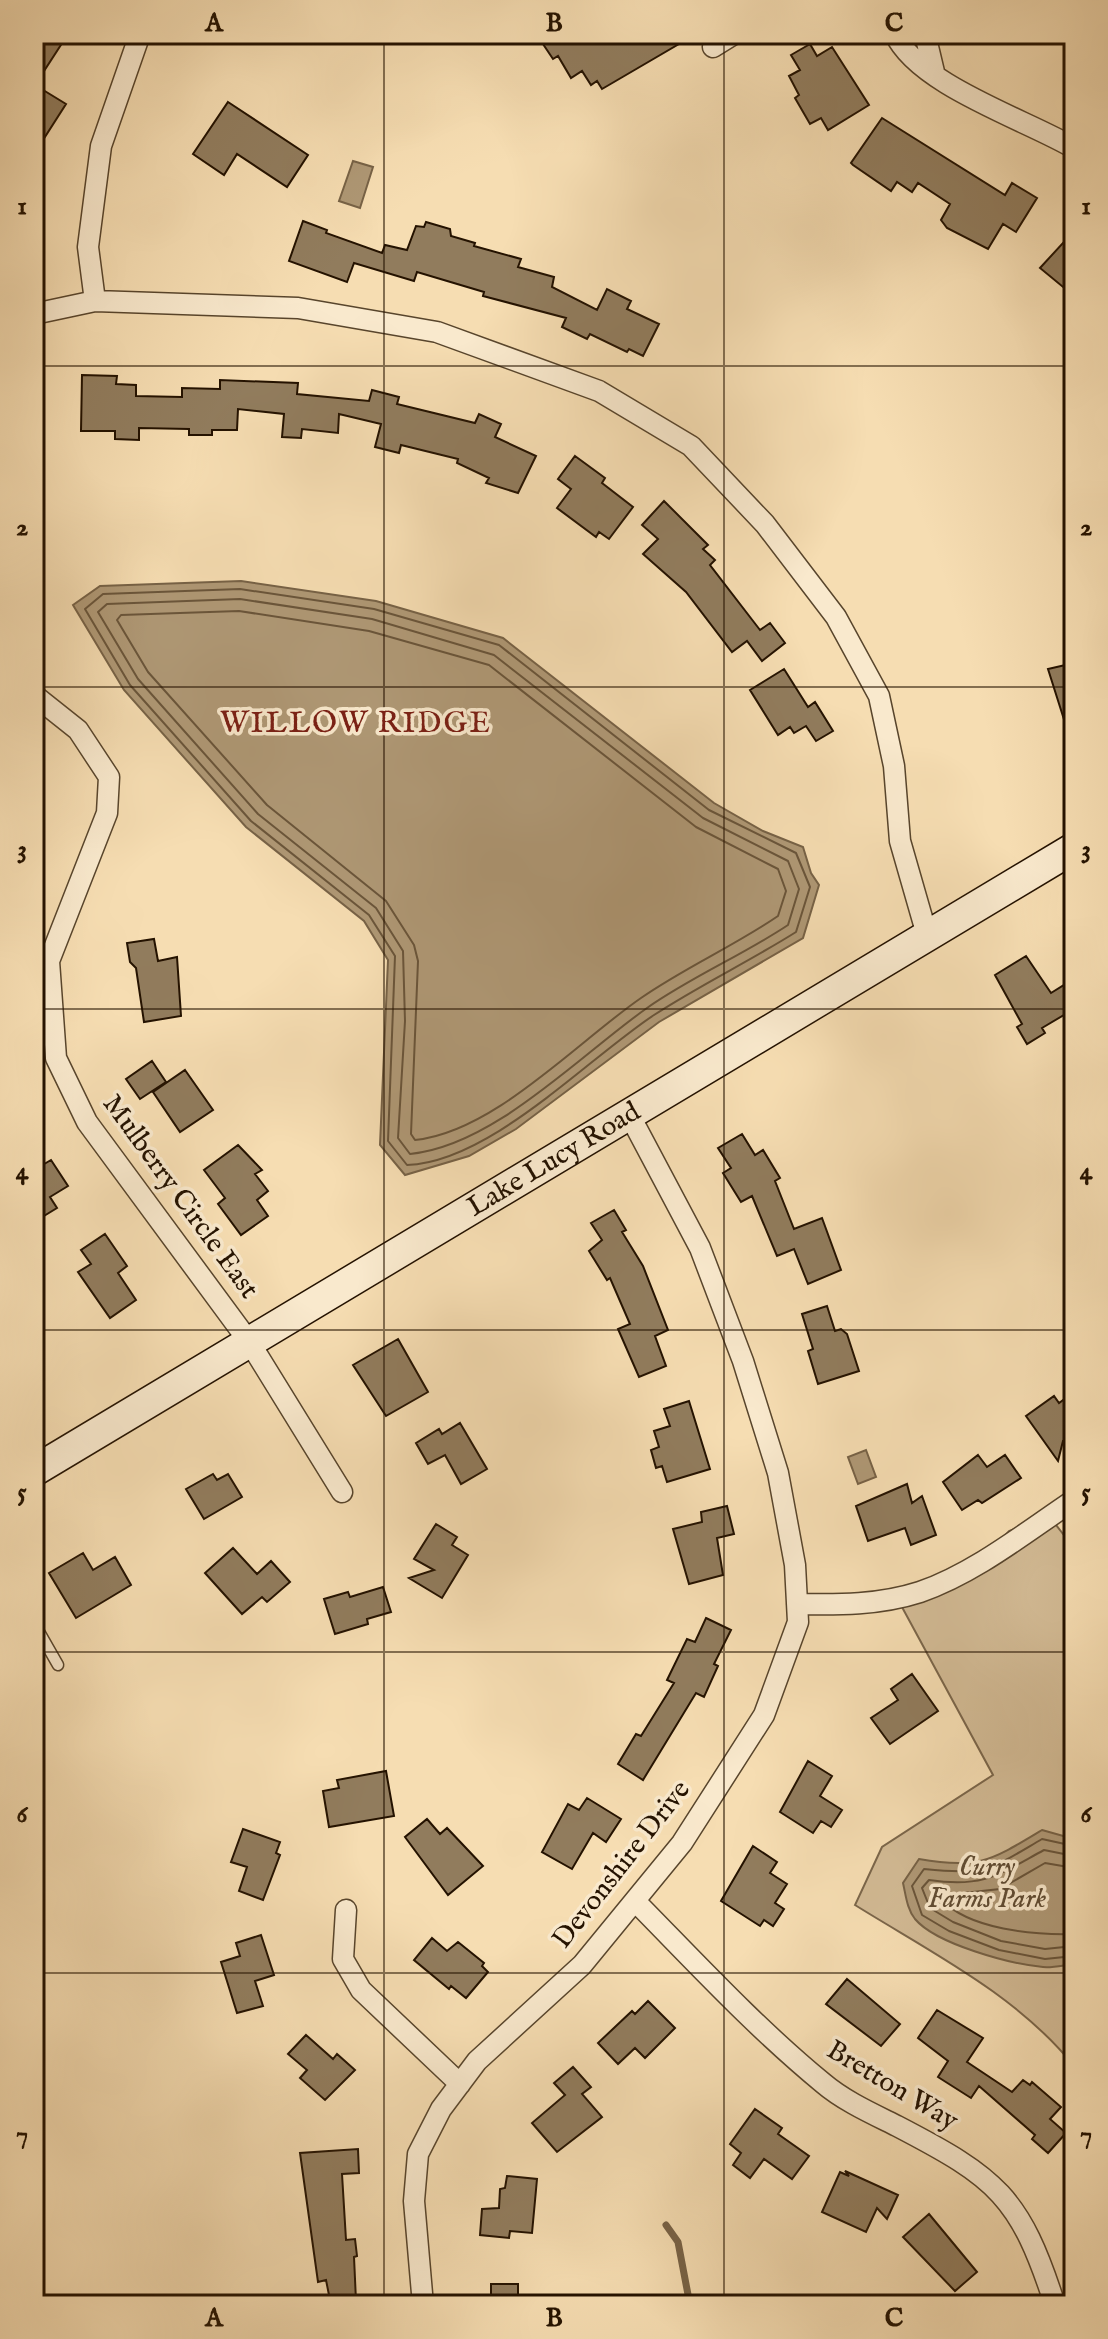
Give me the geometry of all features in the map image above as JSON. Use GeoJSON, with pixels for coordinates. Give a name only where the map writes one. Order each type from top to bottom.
{"type":"FeatureCollection","features":[{"type":"Feature","properties":{"kind":"street"},"geometry":{"type":"LineString","coordinates":[[95,301],[88,247],[101,146],[140,34]]}},
{"type":"Feature","properties":{"kind":"street"},"geometry":{"type":"LineString","coordinates":[[713,47],[734,34]]}},
{"type":"Feature","properties":{"kind":"street"},"geometry":{"type":"LineString","coordinates":[[895,34],[917,61],[959,90],[1074,148]]}},
{"type":"Feature","properties":{"kind":"street"},"geometry":{"type":"LineString","coordinates":[[925,34],[934,72]]}},
{"type":"Feature","properties":{"kind":"street"},"geometry":{"type":"LineString","coordinates":[[34,314],[95,301],[298,308],[437,332],[599,391],[691,446],[765,524],[836,617],[879,696],[894,766],[900,841],[927,935]]}},
{"type":"Feature","properties":{"kind":"street","name":"Mulberry Circle East"},"geometry":{"type":"LineString","coordinates":[[34,695],[78,730],[109,777],[107,813],[49,961],[56,1058],[87,1122],[250,1343],[342,1492]]}},
{"type":"Feature","properties":{"kind":"street","name":"Lake Lucy Road"},"geometry":{"type":"LineString","coordinates":[[34,1471],[1074,848]]}},
{"type":"Feature","properties":{"kind":"street","name":"Devonshire Drive"},"geometry":{"type":"LineString","coordinates":[[423,2305],[414,2201],[418,2154],[441,2109],[477,2061],[582,1965],[682,1843],[764,1715],[798,1622],[795,1565],[778,1473],[743,1361],[700,1248],[630,1116]]}},
{"type":"Feature","properties":{"kind":"street"},"geometry":{"type":"LineString","coordinates":[[797,1604],[849,1606],[920,1592],[983,1560],[1074,1500]]}},
{"type":"Feature","properties":{"kind":"street","name":"Bretton Way"},"geometry":{"type":"LineString","coordinates":[[635,1901],[736,2005],[826,2086],[963,2160],[1001,2190],[1036,2246],[1055,2305]]}},
{"type":"Feature","properties":{"kind":"street"},"geometry":{"type":"LineString","coordinates":[[346,1910],[343,1959],[361,1990],[460,2084]]}},
{"type":"Feature","properties":{"kind":"lane"},"geometry":{"type":"LineString","coordinates":[[34,1623],[58,1665]]}},
{"type":"Feature","properties":{"kind":"green space","name":"Curry Farms Park"},"geometry":{"type":"Polygon","coordinates":[[[1049,1516],[1074,1548],[1074,2066],[1027,2018],[1000,1997],[855,1905],[882,1847],[993,1775],[896,1596],[983,1560],[1009,1531],[1049,1516]]]}},
{"type":"Feature","properties":{"kind":"water"},"geometry":{"type":"Polygon","coordinates":[[[353,161],[373,167],[360,208],[339,201],[353,161]]]}},
{"type":"Feature","properties":{"kind":"water"},"geometry":{"type":"Polygon","coordinates":[[[241,581],[376,601],[503,638],[714,803],[763,831],[803,847],[811,873],[819,885],[803,938],[659,1022],[516,1129],[469,1156],[405,1175],[380,1145],[388,960],[364,921],[246,827],[124,690],[73,605],[100,586],[241,581]]]}},
{"type":"Feature","properties":{"kind":"water"},"geometry":{"type":"Polygon","coordinates":[[[866,1450],[876,1477],[858,1484],[848,1457],[866,1450]]]}},
{"type":"Feature","properties":{"kind":"water"},"geometry":{"type":"Polygon","coordinates":[[[1042,1830],[1074,1839],[1074,1964],[1043,1967],[994,1957],[939,1937],[912,1915],[903,1883],[919,1859],[956,1863],[984,1860],[1042,1830]]]}},
{"type":"Feature","properties":{"kind":"building"},"geometry":{"type":"Polygon","coordinates":[[[34,34],[68,34],[35,85],[66,104],[34,154],[34,34]]]}},
{"type":"Feature","properties":{"kind":"building"},"geometry":{"type":"Polygon","coordinates":[[[558,34],[696,34],[602,89],[597,81],[591,85],[582,71],[571,78],[558,56],[553,59],[543,44],[558,34]]]}},
{"type":"Feature","properties":{"kind":"building"},"geometry":{"type":"Polygon","coordinates":[[[810,44],[817,56],[832,47],[869,105],[828,130],[821,118],[810,124],[795,98],[799,95],[789,76],[800,70],[791,55],[810,44]]]}},
{"type":"Feature","properties":{"kind":"building"},"geometry":{"type":"Polygon","coordinates":[[[228,102],[308,155],[287,187],[237,154],[224,175],[193,154],[228,102]]]}},
{"type":"Feature","properties":{"kind":"building"},"geometry":{"type":"Polygon","coordinates":[[[882,118],[1005,195],[1012,183],[1037,198],[1016,232],[1003,224],[988,249],[947,228],[941,220],[950,204],[918,183],[912,192],[897,182],[891,191],[853,165],[851,163],[882,118]]]}},
{"type":"Feature","properties":{"kind":"building"},"geometry":{"type":"Polygon","coordinates":[[[303,221],[327,230],[326,233],[382,253],[385,245],[407,250],[416,226],[424,227],[426,222],[450,229],[451,236],[475,243],[474,246],[521,259],[518,267],[554,277],[552,287],[597,310],[607,289],[631,301],[627,309],[659,324],[643,356],[629,349],[627,352],[590,334],[587,339],[562,327],[566,318],[483,296],[484,292],[417,272],[414,281],[354,263],[347,282],[289,261],[303,221]]]}},
{"type":"Feature","properties":{"kind":"building"},"geometry":{"type":"Polygon","coordinates":[[[1074,231],[1074,296],[1040,268],[1074,231]]]}},
{"type":"Feature","properties":{"kind":"building"},"geometry":{"type":"Polygon","coordinates":[[[82,375],[117,376],[116,384],[136,385],[136,396],[182,397],[182,388],[220,389],[220,380],[298,383],[297,394],[369,401],[372,390],[399,397],[397,404],[475,423],[479,414],[501,424],[495,437],[536,456],[518,493],[486,483],[489,478],[457,463],[458,459],[401,445],[399,453],[375,447],[381,424],[339,414],[338,433],[302,429],[301,438],[282,437],[284,414],[238,409],[237,430],[212,430],[212,435],[189,435],[189,429],[139,428],[139,440],[115,439],[115,431],[81,431],[82,375]]]}},
{"type":"Feature","properties":{"kind":"building"},"geometry":{"type":"Polygon","coordinates":[[[575,456],[605,478],[602,483],[633,507],[609,539],[599,532],[596,537],[557,508],[571,489],[558,479],[575,456]]]}},
{"type":"Feature","properties":{"kind":"building"},"geometry":{"type":"Polygon","coordinates":[[[664,501],[708,545],[703,549],[715,560],[710,565],[760,630],[770,623],[785,643],[762,661],[747,641],[732,652],[686,592],[643,554],[658,539],[642,525],[664,501]]]}},
{"type":"Feature","properties":{"kind":"building"},"geometry":{"type":"Polygon","coordinates":[[[1074,663],[1074,728],[1067,729],[1048,669],[1074,663]]]}},
{"type":"Feature","properties":{"kind":"building"},"geometry":{"type":"Polygon","coordinates":[[[784,669],[808,707],[815,702],[833,731],[816,741],[806,726],[794,733],[790,727],[778,735],[750,690],[784,669]]]}},
{"type":"Feature","properties":{"kind":"building"},"geometry":{"type":"Polygon","coordinates":[[[154,939],[158,961],[177,957],[181,1016],[144,1022],[136,968],[130,962],[127,943],[154,939]]]}},
{"type":"Feature","properties":{"kind":"building"},"geometry":{"type":"Polygon","coordinates":[[[1026,956],[1051,993],[1064,985],[1074,1002],[1074,1009],[1042,1028],[1045,1033],[1027,1044],[1017,1027],[1022,1024],[995,975],[1026,956]]]}},
{"type":"Feature","properties":{"kind":"building"},"geometry":{"type":"Polygon","coordinates":[[[152,1061],[166,1082],[140,1099],[126,1079],[152,1061]]]}},
{"type":"Feature","properties":{"kind":"building"},"geometry":{"type":"Polygon","coordinates":[[[185,1070],[213,1110],[180,1132],[153,1092],[185,1070]]]}},
{"type":"Feature","properties":{"kind":"building"},"geometry":{"type":"Polygon","coordinates":[[[742,1134],[755,1155],[763,1150],[780,1178],[775,1181],[794,1229],[822,1218],[841,1270],[808,1284],[794,1249],[777,1256],[752,1196],[741,1202],[723,1173],[731,1168],[718,1148],[742,1134]]]}},
{"type":"Feature","properties":{"kind":"building"},"geometry":{"type":"Polygon","coordinates":[[[238,1145],[262,1170],[255,1174],[268,1191],[257,1200],[268,1216],[241,1235],[218,1204],[225,1198],[204,1170],[238,1145]]]}},
{"type":"Feature","properties":{"kind":"building"},"geometry":{"type":"Polygon","coordinates":[[[51,1160],[68,1186],[50,1197],[57,1208],[34,1222],[34,1170],[51,1160]]]}},
{"type":"Feature","properties":{"kind":"building"},"geometry":{"type":"Polygon","coordinates":[[[614,1210],[626,1230],[622,1232],[643,1266],[668,1330],[655,1336],[666,1366],[639,1377],[618,1329],[630,1324],[610,1278],[607,1280],[589,1251],[602,1240],[591,1223],[614,1210]]]}},
{"type":"Feature","properties":{"kind":"building"},"geometry":{"type":"Polygon","coordinates":[[[105,1234],[127,1266],[118,1273],[136,1300],[110,1318],[78,1272],[91,1264],[81,1250],[105,1234]]]}},
{"type":"Feature","properties":{"kind":"building"},"geometry":{"type":"Polygon","coordinates":[[[827,1306],[835,1331],[841,1329],[847,1334],[859,1371],[818,1384],[808,1351],[813,1349],[802,1314],[827,1306]]]}},
{"type":"Feature","properties":{"kind":"building"},"geometry":{"type":"Polygon","coordinates":[[[398,1339],[428,1392],[386,1416],[353,1365],[398,1339]]]}},
{"type":"Feature","properties":{"kind":"building"},"geometry":{"type":"Polygon","coordinates":[[[1074,1392],[1074,1434],[1063,1441],[1058,1461],[1026,1416],[1054,1396],[1059,1403],[1074,1392]]]}},
{"type":"Feature","properties":{"kind":"building"},"geometry":{"type":"Polygon","coordinates":[[[689,1401],[710,1469],[667,1482],[662,1466],[656,1468],[651,1450],[659,1447],[654,1431],[670,1426],[664,1409],[689,1401]]]}},
{"type":"Feature","properties":{"kind":"building"},"geometry":{"type":"Polygon","coordinates":[[[460,1423],[487,1469],[461,1484],[445,1455],[428,1464],[416,1443],[439,1429],[442,1434],[460,1423]]]}},
{"type":"Feature","properties":{"kind":"building"},"geometry":{"type":"Polygon","coordinates":[[[978,1455],[987,1467],[1005,1455],[1021,1478],[982,1503],[978,1500],[962,1510],[943,1482],[978,1455]]]}},
{"type":"Feature","properties":{"kind":"building"},"geometry":{"type":"Polygon","coordinates":[[[213,1474],[217,1480],[228,1474],[242,1497],[204,1519],[186,1489],[213,1474]]]}},
{"type":"Feature","properties":{"kind":"building"},"geometry":{"type":"Polygon","coordinates":[[[907,1484],[912,1503],[922,1496],[936,1535],[911,1545],[905,1528],[868,1541],[856,1506],[907,1484]]]}},
{"type":"Feature","properties":{"kind":"building"},"geometry":{"type":"Polygon","coordinates":[[[727,1506],[734,1534],[717,1538],[723,1575],[689,1584],[673,1529],[702,1522],[701,1512],[727,1506]]]}},
{"type":"Feature","properties":{"kind":"building"},"geometry":{"type":"Polygon","coordinates":[[[436,1524],[457,1537],[452,1545],[468,1555],[442,1598],[409,1578],[434,1570],[414,1559],[436,1524]]]}},
{"type":"Feature","properties":{"kind":"building"},"geometry":{"type":"Polygon","coordinates":[[[233,1548],[257,1574],[271,1561],[290,1582],[267,1602],[262,1597],[242,1614],[205,1573],[233,1548]]]}},
{"type":"Feature","properties":{"kind":"building"},"geometry":{"type":"Polygon","coordinates":[[[83,1553],[93,1570],[115,1557],[131,1585],[76,1618],[49,1573],[83,1553]]]}},
{"type":"Feature","properties":{"kind":"building"},"geometry":{"type":"Polygon","coordinates":[[[383,1587],[391,1612],[367,1619],[368,1624],[335,1634],[324,1599],[348,1592],[350,1597],[383,1587]]]}},
{"type":"Feature","properties":{"kind":"building"},"geometry":{"type":"Polygon","coordinates":[[[706,1618],[731,1630],[714,1664],[718,1666],[704,1697],[696,1693],[643,1780],[618,1764],[636,1734],[641,1736],[674,1683],[667,1680],[687,1639],[695,1642],[706,1618]]]}},
{"type":"Feature","properties":{"kind":"building"},"geometry":{"type":"Polygon","coordinates":[[[912,1674],[938,1711],[890,1744],[871,1718],[898,1700],[891,1689],[912,1674]]]}},
{"type":"Feature","properties":{"kind":"building"},"geometry":{"type":"Polygon","coordinates":[[[808,1761],[832,1776],[820,1796],[842,1810],[831,1827],[821,1821],[813,1833],[780,1812],[808,1761]]]}},
{"type":"Feature","properties":{"kind":"building"},"geometry":{"type":"Polygon","coordinates":[[[386,1771],[394,1816],[329,1827],[323,1791],[339,1788],[337,1780],[386,1771]]]}},
{"type":"Feature","properties":{"kind":"building"},"geometry":{"type":"Polygon","coordinates":[[[587,1798],[621,1819],[606,1842],[593,1833],[572,1869],[542,1852],[568,1804],[579,1810],[587,1798]]]}},
{"type":"Feature","properties":{"kind":"building"},"geometry":{"type":"Polygon","coordinates":[[[427,1819],[440,1834],[447,1828],[483,1866],[448,1895],[405,1837],[427,1819]]]}},
{"type":"Feature","properties":{"kind":"building"},"geometry":{"type":"Polygon","coordinates":[[[243,1829],[280,1842],[276,1853],[280,1855],[263,1900],[239,1891],[247,1867],[231,1862],[243,1829]]]}},
{"type":"Feature","properties":{"kind":"building"},"geometry":{"type":"Polygon","coordinates":[[[753,1846],[777,1862],[770,1873],[787,1884],[775,1903],[784,1909],[773,1926],[764,1920],[760,1926],[721,1901],[753,1846]]]}},
{"type":"Feature","properties":{"kind":"building"},"geometry":{"type":"Polygon","coordinates":[[[261,1935],[274,1975],[255,1981],[263,2006],[237,2013],[221,1962],[240,1956],[236,1943],[261,1935]]]}},
{"type":"Feature","properties":{"kind":"building"},"geometry":{"type":"Polygon","coordinates":[[[432,1938],[447,1951],[458,1942],[484,1963],[482,1966],[488,1972],[466,1998],[451,1986],[449,1989],[414,1960],[432,1938]]]}},
{"type":"Feature","properties":{"kind":"building"},"geometry":{"type":"Polygon","coordinates":[[[847,1979],[900,2024],[881,2046],[826,2004],[847,1979]]]}},
{"type":"Feature","properties":{"kind":"building"},"geometry":{"type":"Polygon","coordinates":[[[648,2001],[675,2028],[645,2058],[635,2048],[618,2064],[598,2043],[632,2011],[635,2014],[648,2001]]]}},
{"type":"Feature","properties":{"kind":"building"},"geometry":{"type":"Polygon","coordinates":[[[937,2010],[983,2038],[967,2062],[1012,2092],[1023,2080],[1030,2085],[1032,2082],[1061,2107],[1050,2119],[1066,2133],[1048,2153],[1032,2139],[1035,2135],[979,2086],[971,2098],[938,2077],[948,2061],[918,2038],[937,2010]]]}},
{"type":"Feature","properties":{"kind":"building"},"geometry":{"type":"Polygon","coordinates":[[[306,2035],[333,2059],[337,2054],[355,2070],[325,2100],[300,2078],[307,2070],[288,2054],[306,2035]]]}},
{"type":"Feature","properties":{"kind":"building"},"geometry":{"type":"Polygon","coordinates":[[[573,2067],[591,2087],[582,2094],[602,2117],[557,2152],[532,2123],[565,2095],[554,2083],[573,2067]]]}},
{"type":"Feature","properties":{"kind":"building"},"geometry":{"type":"Polygon","coordinates":[[[755,2109],[782,2128],[778,2134],[809,2156],[792,2179],[764,2159],[750,2178],[733,2165],[741,2153],[730,2144],[755,2109]]]}},
{"type":"Feature","properties":{"kind":"building"},"geometry":{"type":"Polygon","coordinates":[[[358,2149],[359,2173],[342,2174],[346,2240],[355,2239],[357,2256],[354,2257],[356,2301],[331,2305],[326,2280],[318,2282],[300,2153],[358,2149]]]}},
{"type":"Feature","properties":{"kind":"building"},"geometry":{"type":"Polygon","coordinates":[[[845,2171],[898,2195],[887,2219],[877,2208],[866,2232],[822,2212],[840,2172],[849,2176],[845,2171]]]}},
{"type":"Feature","properties":{"kind":"building"},"geometry":{"type":"Polygon","coordinates":[[[507,2176],[537,2179],[532,2233],[510,2231],[509,2238],[480,2235],[482,2209],[499,2208],[500,2189],[505,2188],[507,2176]]]}},
{"type":"Feature","properties":{"kind":"building"},"geometry":{"type":"Polygon","coordinates":[[[929,2214],[977,2272],[955,2291],[903,2237],[929,2214]]]}},
{"type":"Feature","properties":{"kind":"building"},"geometry":{"type":"Polygon","coordinates":[[[491,2284],[518,2284],[518,2305],[491,2305],[491,2284]]]}},
{"type":"Feature","properties":{"kind":"waterway"},"geometry":{"type":"LineString","coordinates":[[666,2225],[678,2242],[690,2305]]}},
{"type":"Feature","properties":{"kind":"district","name":"WILLOW RIDGE"},"geometry":{"type":"Point","coordinates":[356,724]}}]}
